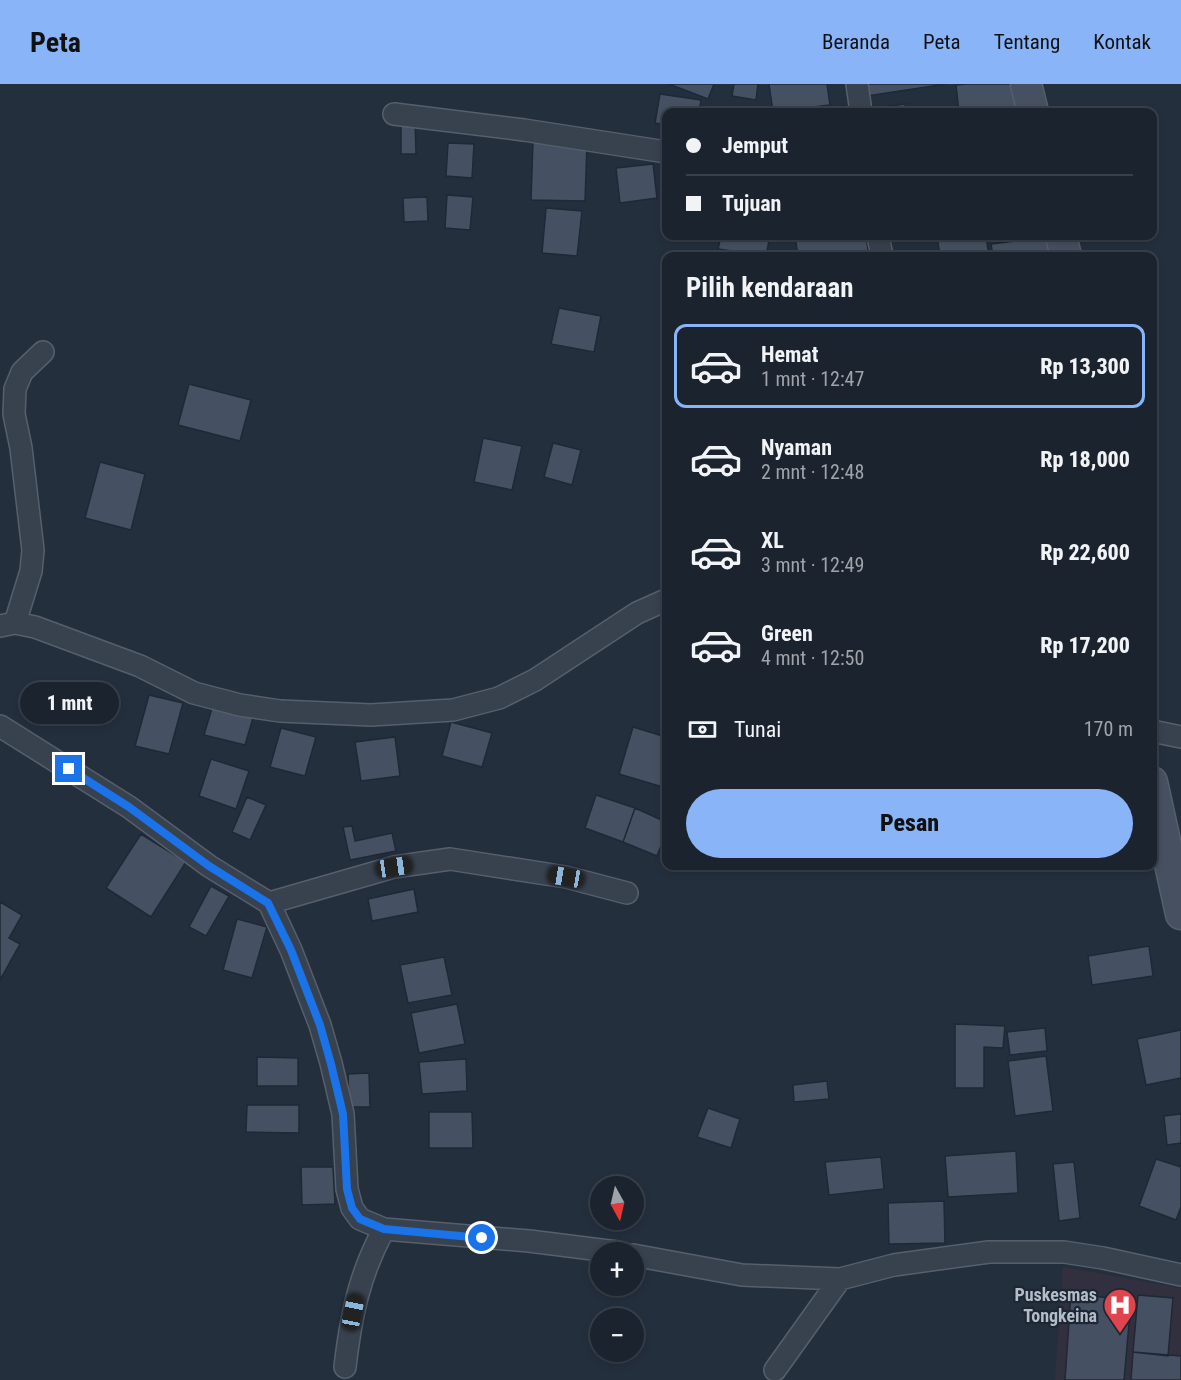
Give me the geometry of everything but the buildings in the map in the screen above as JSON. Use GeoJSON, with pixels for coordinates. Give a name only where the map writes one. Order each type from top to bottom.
{"type":"FeatureCollection","features":[{"type":"Feature","properties":{"kind":"main road"},"geometry":{"type":"LineString","coordinates":[[1026,84],[1032,108]]}},
{"type":"Feature","properties":{"kind":"main road"},"geometry":{"type":"LineString","coordinates":[[1157,805],[1181,914]]}},
{"type":"Feature","properties":{"kind":"street"},"geometry":{"type":"LineString","coordinates":[[857,84],[860,108]]}},
{"type":"Feature","properties":{"kind":"street"},"geometry":{"type":"LineString","coordinates":[[394,114],[524,130],[662,151]]}},
{"type":"Feature","properties":{"kind":"street"},"geometry":{"type":"LineString","coordinates":[[43,352],[22,372],[15,389],[14,414],[21,448],[33,550],[32,571],[7,625],[35,627],[140,666],[194,693],[280,711],[371,715],[453,710],[499,698],[535,681],[637,613],[662,602]]}},
{"type":"Feature","properties":{"kind":"street"},"geometry":{"type":"LineString","coordinates":[[0,726],[129,807],[209,866],[268,903],[291,950],[320,1025],[343,1114],[347,1189],[352,1208],[360,1219],[384,1229],[529,1241],[590,1249]]}},
{"type":"Feature","properties":{"kind":"street"},"geometry":{"type":"LineString","coordinates":[[1157,732],[1181,737]]}},
{"type":"Feature","properties":{"kind":"street"},"geometry":{"type":"LineString","coordinates":[[268,903],[394,867],[450,859],[566,877],[627,893]]}},
{"type":"Feature","properties":{"kind":"street"},"geometry":{"type":"LineString","coordinates":[[345,1367],[358,1291],[369,1257],[384,1229]]}},
{"type":"Feature","properties":{"kind":"street"},"geometry":{"type":"LineString","coordinates":[[644,1257],[742,1275],[840,1279],[915,1262],[989,1252],[1064,1252],[1181,1275]]}},
{"type":"Feature","properties":{"kind":"street"},"geometry":{"type":"LineString","coordinates":[[775,1370],[840,1279]]}},
{"type":"Feature","properties":{"kind":"shaded area","name":"Puskesmas Tongkeina"},"geometry":{"type":"Polygon","coordinates":[[[1063,1267],[1181,1288],[1181,1380],[1055,1380],[1063,1267]]]}},
{"type":"Feature","properties":{"kind":"place","name":"Puskesmas Tongkeina"},"geometry":{"type":"Point","coordinates":[1120,1334]}},
{"type":"Feature","properties":{"kind":"route"},"geometry":{"type":"LineString","coordinates":[[69,769],[129,807],[209,866],[268,903],[291,950],[320,1025],[343,1114],[347,1189],[352,1208],[360,1219],[384,1229],[482,1238]]}}]}
